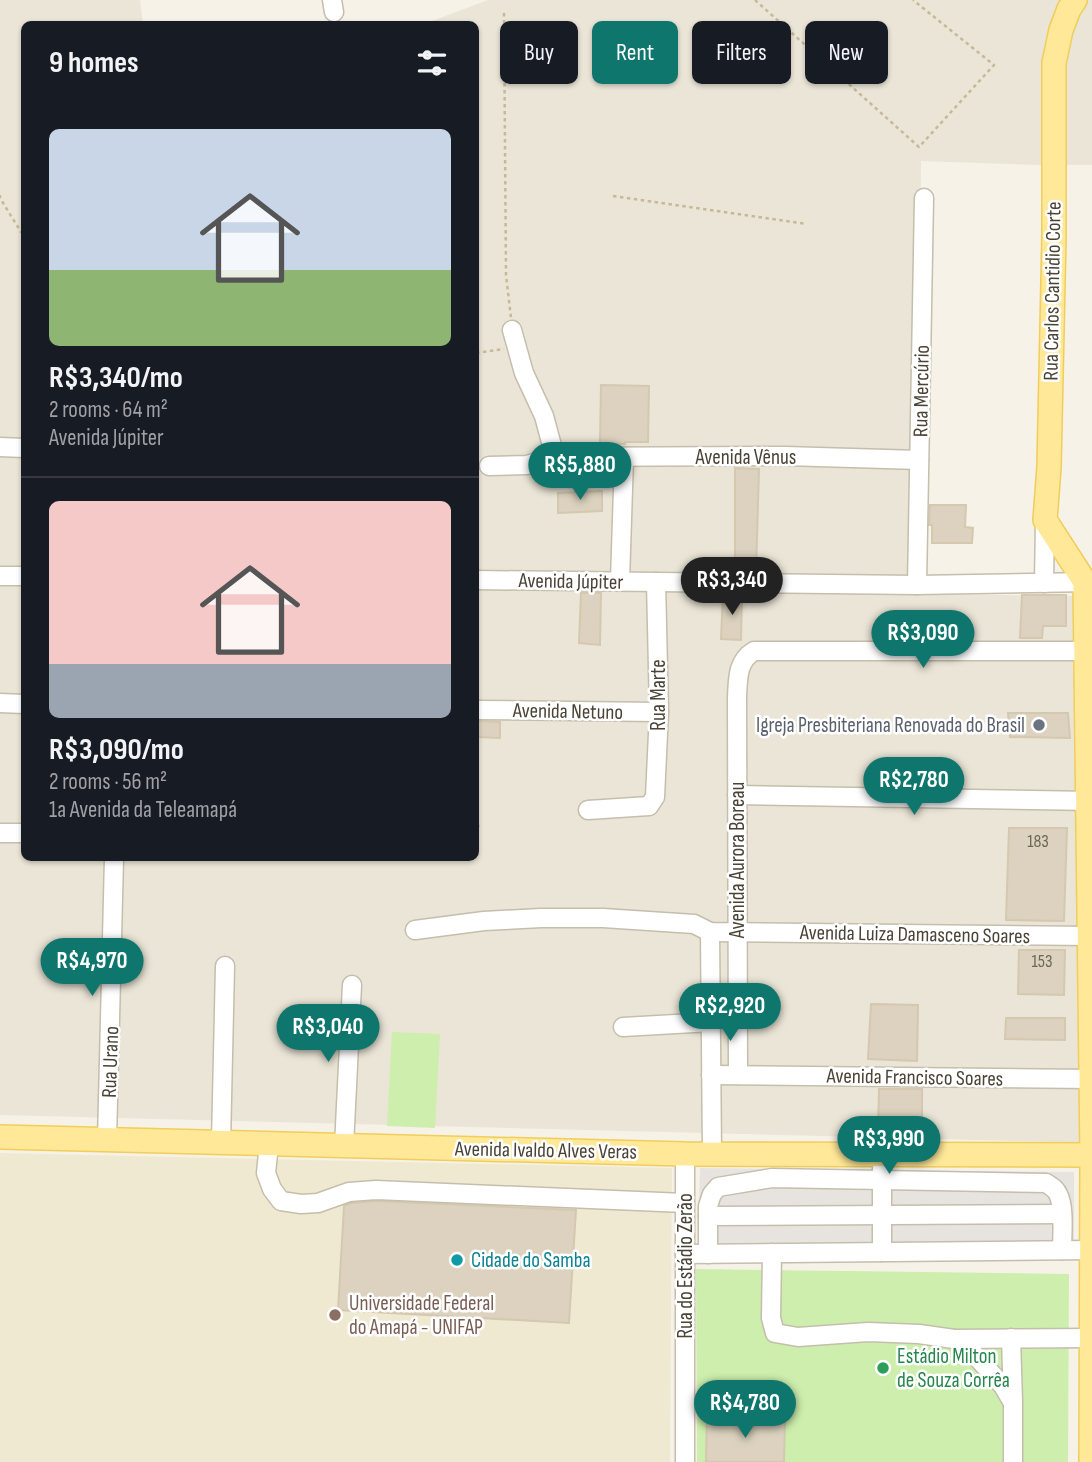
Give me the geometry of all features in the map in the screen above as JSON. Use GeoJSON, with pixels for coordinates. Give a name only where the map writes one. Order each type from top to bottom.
{"type":"FeatureCollection","features":[{"type":"Feature","properties":{"kind":"main road","name":"Rua Carlos Cantidio Corte"},"geometry":{"type":"LineString","coordinates":[[1045,520],[1049,467],[1053,276],[1054,63],[1061,30],[1075,0]]}},
{"type":"Feature","properties":{"kind":"main road"},"geometry":{"type":"LineString","coordinates":[[1045,520],[1089,582],[1091,1462]]}},
{"type":"Feature","properties":{"kind":"main road","name":"Avenida Ivaldo Alves Veras"},"geometry":{"type":"LineString","coordinates":[[0,1137],[685,1154],[1092,1155]]}},
{"type":"Feature","properties":{"kind":"street","name":"Rua Mercúrio"},"geometry":{"type":"LineString","coordinates":[[917,584],[924,198]]}},
{"type":"Feature","properties":{"kind":"street"},"geometry":{"type":"LineString","coordinates":[[513,337],[524,373],[544,416],[555,457]]}},
{"type":"Feature","properties":{"kind":"street"},"geometry":{"type":"LineString","coordinates":[[0,447],[21,448]]}},
{"type":"Feature","properties":{"kind":"street","name":"Avenida Vênus"},"geometry":{"type":"LineString","coordinates":[[489,466],[527,465],[555,457],[785,456],[919,460]]}},
{"type":"Feature","properties":{"kind":"street"},"geometry":{"type":"LineString","coordinates":[[620,581],[624,458]]}},
{"type":"Feature","properties":{"kind":"street","name":"Rua Carlos Cantidio Corte"},"geometry":{"type":"LineString","coordinates":[[1044,583],[1045,520]]}},
{"type":"Feature","properties":{"kind":"street"},"geometry":{"type":"LineString","coordinates":[[0,576],[21,576]]}},
{"type":"Feature","properties":{"kind":"street","name":"Avenida Júpiter"},"geometry":{"type":"LineString","coordinates":[[479,580],[917,584],[1089,582]]}},
{"type":"Feature","properties":{"kind":"street","name":"Rua Marte"},"geometry":{"type":"LineString","coordinates":[[588,810],[649,806],[655,793],[659,712],[656,582]]}},
{"type":"Feature","properties":{"kind":"street","name":"Avenida Aurora Boreau"},"geometry":{"type":"LineString","coordinates":[[738,1075],[738,679],[740,666],[746,656],[754,651],[1089,651]]}},
{"type":"Feature","properties":{"kind":"street"},"geometry":{"type":"LineString","coordinates":[[0,703],[21,704]]}},
{"type":"Feature","properties":{"kind":"street","name":"Avenida Netuno"},"geometry":{"type":"LineString","coordinates":[[479,710],[659,712]]}},
{"type":"Feature","properties":{"kind":"street"},"geometry":{"type":"LineString","coordinates":[[737,795],[1090,801]]}},
{"type":"Feature","properties":{"kind":"street"},"geometry":{"type":"LineString","coordinates":[[0,833],[21,833]]}},
{"type":"Feature","properties":{"kind":"street","name":"Rua Urano"},"geometry":{"type":"LineString","coordinates":[[107,1140],[114,861]]}},
{"type":"Feature","properties":{"kind":"street","name":"Avenida Luiza Damasceno Soares"},"geometry":{"type":"LineString","coordinates":[[415,930],[484,921],[603,918],[694,924],[709,932],[1091,936]]}},
{"type":"Feature","properties":{"kind":"street"},"geometry":{"type":"LineString","coordinates":[[709,932],[712,1154]]}},
{"type":"Feature","properties":{"kind":"street"},"geometry":{"type":"LineString","coordinates":[[221,1143],[225,966]]}},
{"type":"Feature","properties":{"kind":"street"},"geometry":{"type":"LineString","coordinates":[[344,1146],[352,985]]}},
{"type":"Feature","properties":{"kind":"street"},"geometry":{"type":"LineString","coordinates":[[623,1027],[710,1022]]}},
{"type":"Feature","properties":{"kind":"street","name":"Avenida Francisco Soares"},"geometry":{"type":"LineString","coordinates":[[711,1075],[1091,1079]]}},
{"type":"Feature","properties":{"kind":"street"},"geometry":{"type":"LineString","coordinates":[[269,1144],[266,1173],[268,1181],[281,1201],[289,1204],[318,1203],[349,1192],[376,1191],[685,1203]]}},
{"type":"Feature","properties":{"kind":"street","name":"Rua do Estádio Zerão"},"geometry":{"type":"LineString","coordinates":[[685,1154],[685,1462]]}},
{"type":"Feature","properties":{"kind":"street"},"geometry":{"type":"LineString","coordinates":[[882,1154],[882,1252]]}},
{"type":"Feature","properties":{"kind":"street"},"geometry":{"type":"LineString","coordinates":[[708,1254],[708,1206],[712,1194],[718,1187],[772,1178],[1046,1183],[1059,1195],[1062,1250]]}},
{"type":"Feature","properties":{"kind":"street"},"geometry":{"type":"LineString","coordinates":[[708,1216],[1062,1214]]}},
{"type":"Feature","properties":{"kind":"street"},"geometry":{"type":"LineString","coordinates":[[685,1254],[1092,1250]]}},
{"type":"Feature","properties":{"kind":"street"},"geometry":{"type":"LineString","coordinates":[[772,1253],[771,1318],[775,1334],[798,1337],[868,1332],[919,1334],[954,1339],[1091,1338]]}},
{"type":"Feature","properties":{"kind":"street"},"geometry":{"type":"LineString","coordinates":[[1012,1338],[1013,1462]]}},
{"type":"Feature","properties":{"kind":"street"},"geometry":{"type":"LineString","coordinates":[[954,1339],[973,1353],[1003,1386],[1013,1403]]}},
{"type":"Feature","properties":{"kind":"path"},"geometry":{"type":"LineString","coordinates":[[755,0],[919,147],[994,65],[913,0]]}},
{"type":"Feature","properties":{"kind":"path"},"geometry":{"type":"LineString","coordinates":[[479,352],[513,337],[506,275],[504,13]]}},
{"type":"Feature","properties":{"kind":"path"},"geometry":{"type":"LineString","coordinates":[[0,195],[21,232]]}},
{"type":"Feature","properties":{"kind":"path"},"geometry":{"type":"LineString","coordinates":[[613,196],[807,224]]}},
{"type":"Feature","properties":{"kind":"shaded area"},"geometry":{"type":"Polygon","coordinates":[[[0,0],[140,0],[143,21],[21,21],[21,861],[479,861],[479,21],[432,21],[488,0],[1092,0],[1092,165],[921,161],[917,594],[1092,596],[1092,1143],[0,1115],[0,0]]]}},
{"type":"Feature","properties":{"kind":"shaded area","name":"Universidade Federal do Amapá - UNIFAP"},"geometry":{"type":"Polygon","coordinates":[[[0,1153],[672,1168],[670,1462],[0,1462],[0,1153]]]}},
{"type":"Feature","properties":{"kind":"shaded area"},"geometry":{"type":"Polygon","coordinates":[[[700,1168],[1074,1172],[1074,1255],[698,1251],[700,1168]]]}},
{"type":"Feature","properties":{"kind":"green space"},"geometry":{"type":"Polygon","coordinates":[[[392,1032],[440,1034],[435,1128],[387,1126],[392,1032]]]}},
{"type":"Feature","properties":{"kind":"green space","name":"Estádio Milton de Souza Corrêa"},"geometry":{"type":"Polygon","coordinates":[[[696,1269],[1069,1274],[1068,1462],[697,1462],[696,1269]]]}},
{"type":"Feature","properties":{"kind":"building"},"geometry":{"type":"Polygon","coordinates":[[[601,385],[649,386],[648,442],[600,443],[601,385]]]}},
{"type":"Feature","properties":{"kind":"building"},"geometry":{"type":"Polygon","coordinates":[[[735,468],[759,469],[756,571],[735,571],[735,468]]]}},
{"type":"Feature","properties":{"kind":"building"},"geometry":{"type":"Polygon","coordinates":[[[602,491],[602,511],[558,513],[558,493],[602,491]]]}},
{"type":"Feature","properties":{"kind":"building"},"geometry":{"type":"Polygon","coordinates":[[[930,505],[966,505],[965,527],[973,528],[972,543],[932,543],[930,505]]]}},
{"type":"Feature","properties":{"kind":"building"},"geometry":{"type":"Polygon","coordinates":[[[581,593],[601,593],[600,645],[579,643],[581,593]]]}},
{"type":"Feature","properties":{"kind":"building"},"geometry":{"type":"Polygon","coordinates":[[[723,594],[742,594],[741,640],[721,639],[723,594]]]}},
{"type":"Feature","properties":{"kind":"building"},"geometry":{"type":"Polygon","coordinates":[[[1022,595],[1066,595],[1066,626],[1043,626],[1042,638],[1020,638],[1022,595]]]}},
{"type":"Feature","properties":{"kind":"building","name":"Igreja Presbiteriana Renovada do Brasil"},"geometry":{"type":"Polygon","coordinates":[[[1008,713],[1068,713],[1070,738],[1010,737],[1008,713]]]}},
{"type":"Feature","properties":{"kind":"building"},"geometry":{"type":"Polygon","coordinates":[[[479,721],[500,722],[500,738],[479,737],[479,721]]]}},
{"type":"Feature","properties":{"kind":"building"},"geometry":{"type":"Polygon","coordinates":[[[1009,828],[1067,828],[1064,921],[1006,920],[1009,828]]]}},
{"type":"Feature","properties":{"kind":"building"},"geometry":{"type":"Polygon","coordinates":[[[1019,950],[1065,950],[1064,995],[1018,994],[1019,950]]]}},
{"type":"Feature","properties":{"kind":"building"},"geometry":{"type":"Polygon","coordinates":[[[871,1004],[918,1005],[917,1061],[868,1059],[871,1004]]]}},
{"type":"Feature","properties":{"kind":"building"},"geometry":{"type":"Polygon","coordinates":[[[1006,1018],[1065,1018],[1065,1040],[1005,1039],[1006,1018]]]}},
{"type":"Feature","properties":{"kind":"building"},"geometry":{"type":"Polygon","coordinates":[[[879,1089],[922,1089],[922,1130],[878,1131],[879,1089]]]}},
{"type":"Feature","properties":{"kind":"building","name":"Cidade do Samba"},"geometry":{"type":"Polygon","coordinates":[[[376,1201],[576,1210],[569,1323],[338,1310],[344,1206],[376,1201]]]}},
{"type":"Feature","properties":{"kind":"building"},"geometry":{"type":"Polygon","coordinates":[[[707,1417],[785,1418],[784,1462],[706,1462],[707,1417]]]}},
{"type":"Feature","properties":{"kind":"place","name":"Igreja Presbiteriana Renovada do Brasil"},"geometry":{"type":"Point","coordinates":[1039,725]}},
{"type":"Feature","properties":{"kind":"place","name":"Cidade do Samba"},"geometry":{"type":"Point","coordinates":[457,1260]}},
{"type":"Feature","properties":{"kind":"place","name":"Universidade Federal do Amapá - UNIFAP"},"geometry":{"type":"Point","coordinates":[335,1315]}},
{"type":"Feature","properties":{"kind":"place","name":"Estádio Milton de Souza Corrêa"},"geometry":{"type":"Point","coordinates":[883,1368]}}]}
